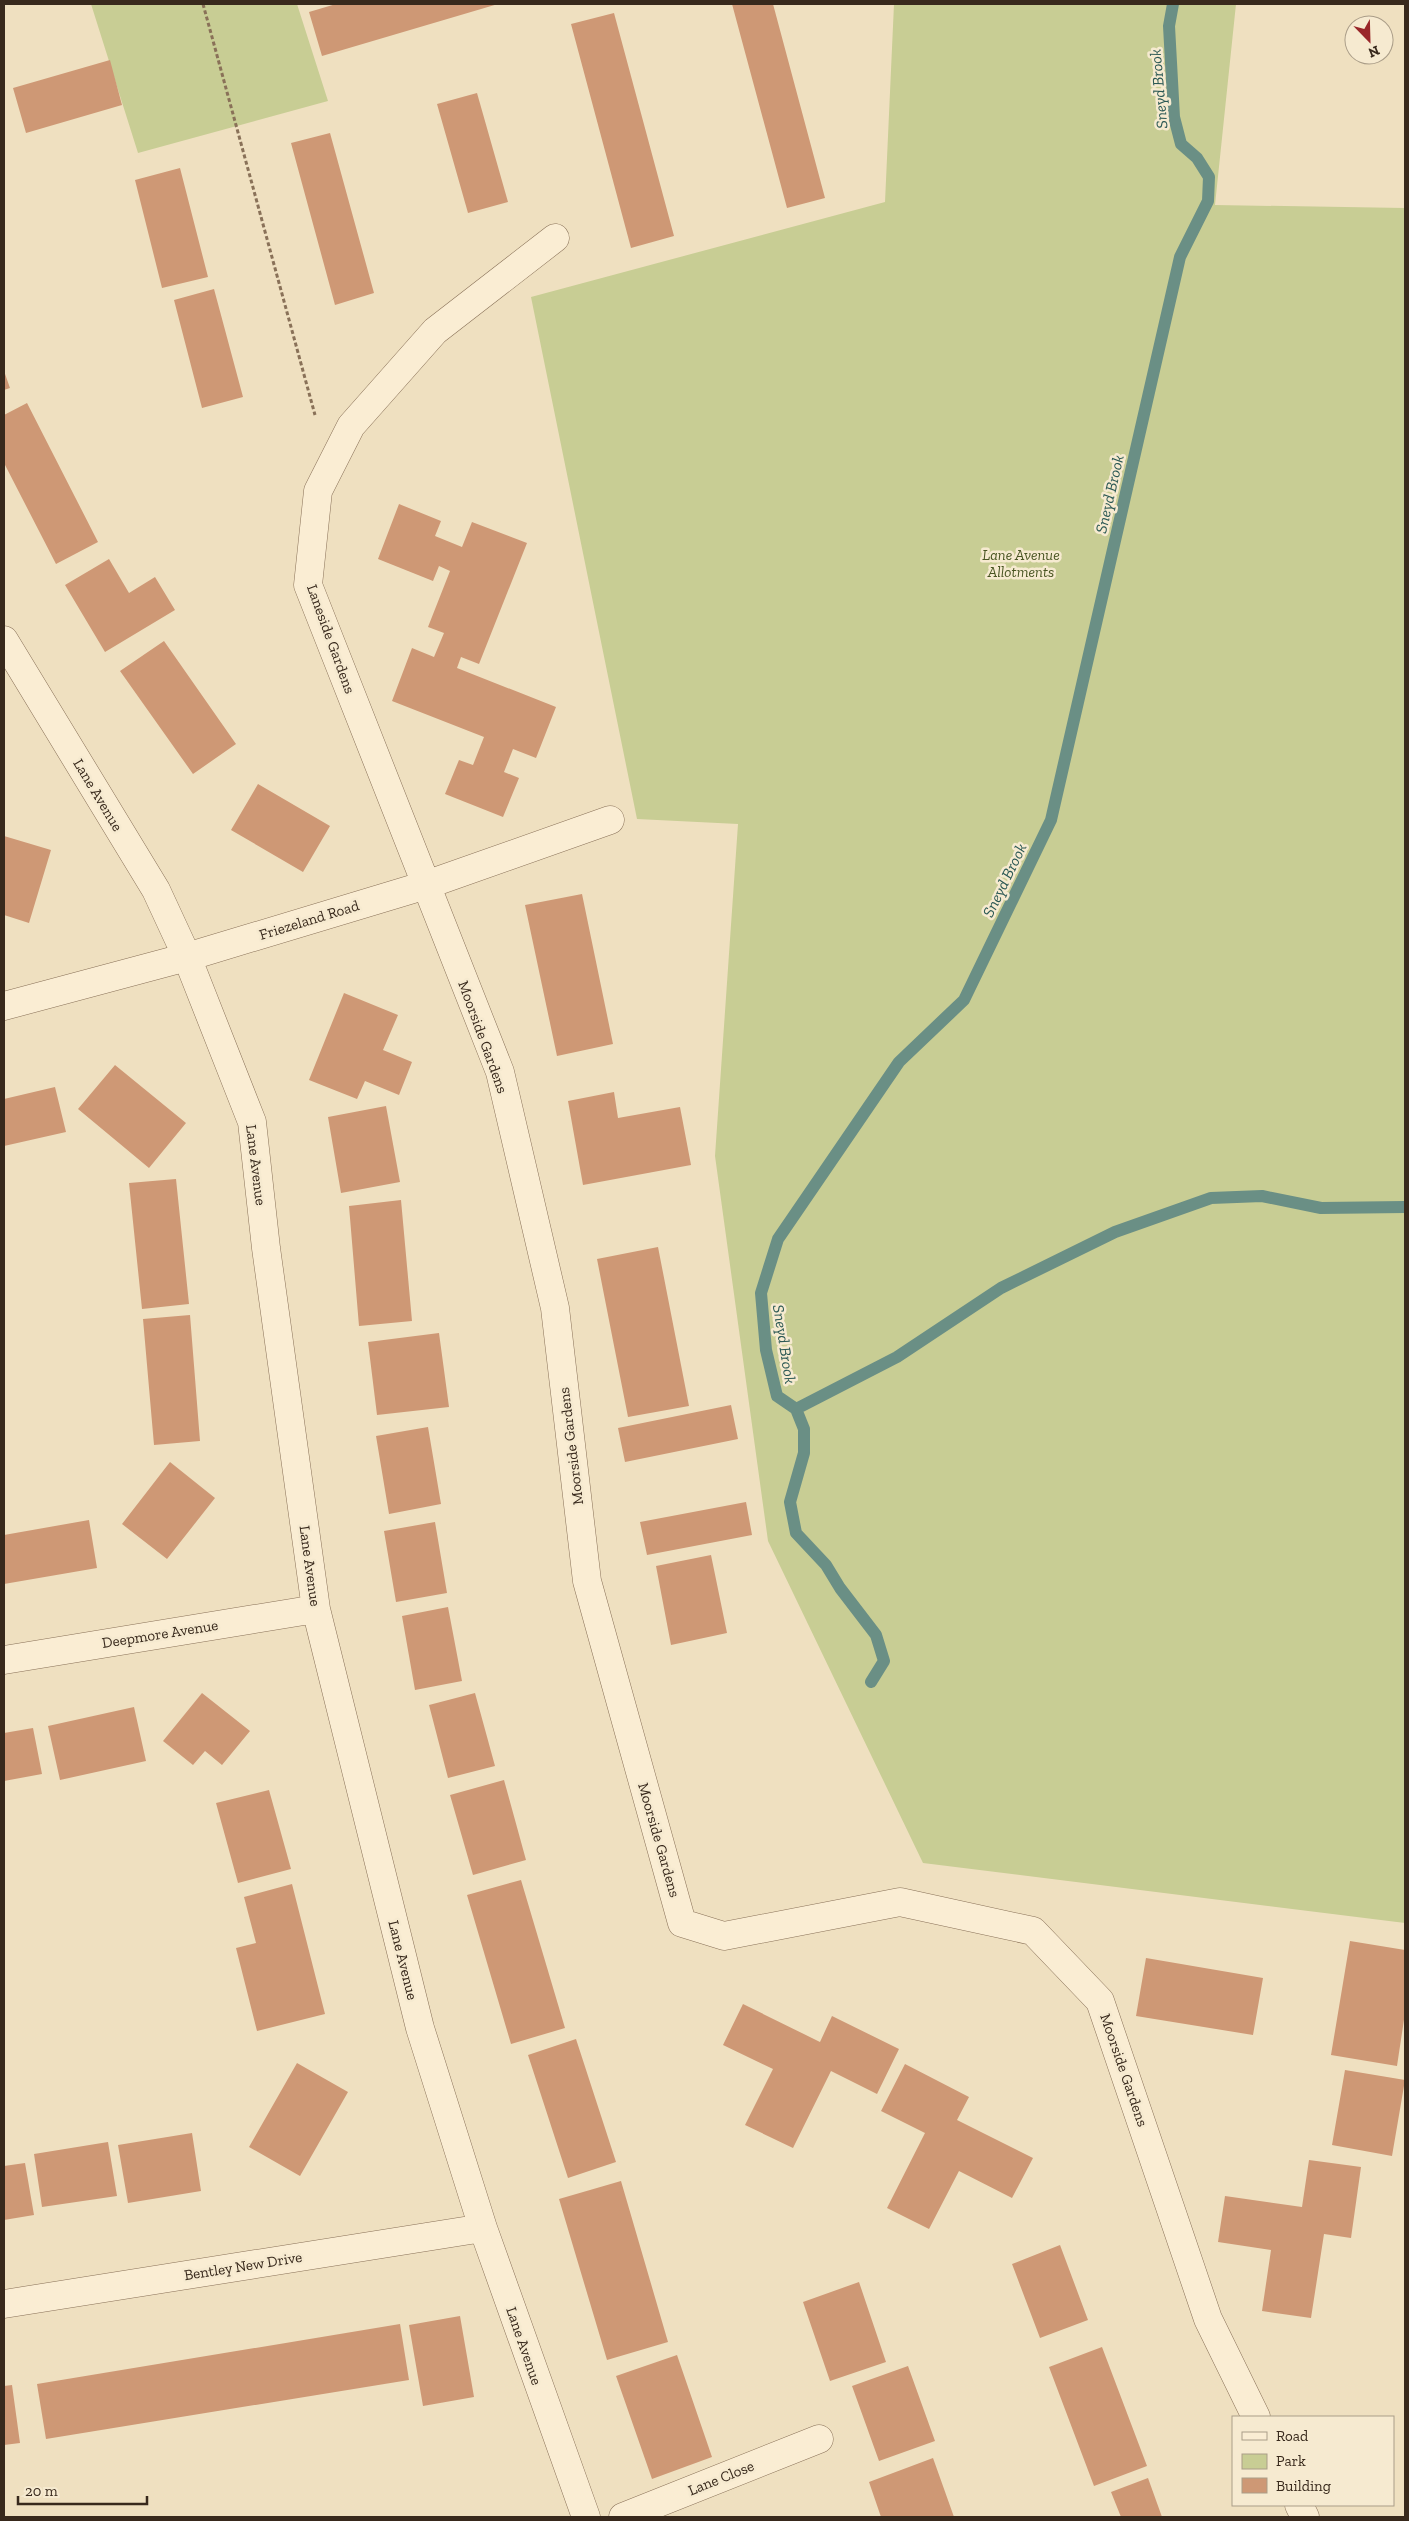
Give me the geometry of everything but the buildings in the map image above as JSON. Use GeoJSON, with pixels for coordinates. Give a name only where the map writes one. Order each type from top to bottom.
{"type":"FeatureCollection","features":[{"type":"Feature","properties":{"kind":"street","name":"Laneside Gardens"},"geometry":{"type":"LineString","coordinates":[[426,885],[308,585],[318,491],[351,426],[435,331],[555,238]]}},
{"type":"Feature","properties":{"kind":"street","name":"Lane Avenue"},"geometry":{"type":"LineString","coordinates":[[4,640],[156,890],[187,957],[252,1122],[266,1248],[316,1609],[420,2028],[483,2228],[586,2517]]}},
{"type":"Feature","properties":{"kind":"street","name":"Friezeland Road"},"geometry":{"type":"LineString","coordinates":[[4,1006],[187,957],[426,885],[610,820]]}},
{"type":"Feature","properties":{"kind":"street","name":"Moorside Gardens"},"geometry":{"type":"LineString","coordinates":[[426,885],[500,1072],[555,1308],[587,1581],[682,1923],[724,1936],[900,1902],[1033,1932],[1100,2001],[1208,2319],[1256,2416]]}},
{"type":"Feature","properties":{"kind":"street","name":"Deepmore Avenue"},"geometry":{"type":"LineString","coordinates":[[4,1660],[316,1609]]}},
{"type":"Feature","properties":{"kind":"street","name":"Bentley New Drive"},"geometry":{"type":"LineString","coordinates":[[4,2304],[483,2228]]}},
{"type":"Feature","properties":{"kind":"street","name":"Lane Close"},"geometry":{"type":"LineString","coordinates":[[623,2517],[819,2439]]}},
{"type":"Feature","properties":{"kind":"path"},"geometry":{"type":"LineString","coordinates":[[203,4],[329,468]]}},
{"type":"Feature","properties":{"kind":"green space"},"geometry":{"type":"Polygon","coordinates":[[[91,4],[297,4],[328,101],[138,153],[91,4]]]}},
{"type":"Feature","properties":{"kind":"green space","name":"Lane Avenue Allotments"},"geometry":{"type":"Polygon","coordinates":[[[894,4],[1236,4],[1215,205],[1405,208],[1405,1923],[923,1863],[768,1541],[715,1156],[738,824],[637,819],[531,297],[885,202],[894,4]]]}},
{"type":"Feature","properties":{"kind":"waterway","name":"Sneyd Brook"},"geometry":{"type":"LineString","coordinates":[[871,1682],[884,1661],[876,1635],[840,1588],[826,1565],[796,1533],[790,1502],[804,1453],[804,1429],[796,1409],[777,1396],[766,1350],[761,1293],[778,1239],[899,1062],[964,1000],[1051,820],[1180,257],[1208,201],[1209,177],[1197,158],[1181,144],[1174,117],[1169,26],[1173,4]]}},
{"type":"Feature","properties":{"kind":"waterway"},"geometry":{"type":"LineString","coordinates":[[796,1409],[897,1357],[1001,1288],[1115,1232],[1211,1198],[1262,1196],[1321,1208],[1405,1207]]}}]}
